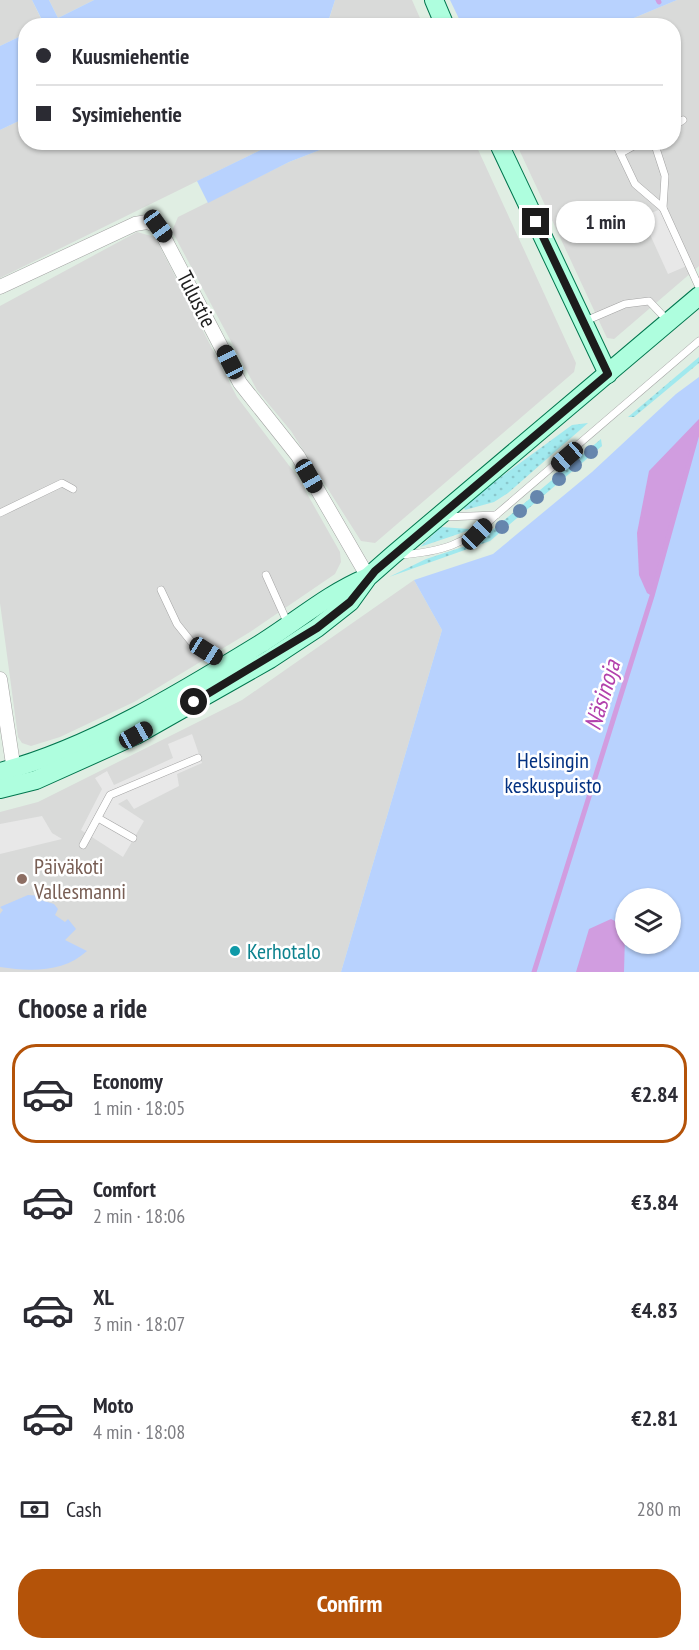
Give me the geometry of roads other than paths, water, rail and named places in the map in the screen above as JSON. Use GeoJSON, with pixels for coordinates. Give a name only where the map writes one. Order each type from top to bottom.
{"type":"FeatureCollection","features":[{"type":"Feature","properties":{"kind":"main road"},"geometry":{"type":"LineString","coordinates":[[434,0],[442,18]]}},
{"type":"Feature","properties":{"kind":"main road"},"geometry":{"type":"LineString","coordinates":[[502,150],[608,374]]}},
{"type":"Feature","properties":{"kind":"main road"},"geometry":{"type":"LineString","coordinates":[[8,779],[46,776],[136,735],[270,659],[317,628],[350,602],[368,577],[393,555],[699,296]]}},
{"type":"Feature","properties":{"kind":"main road"},"geometry":{"type":"LineString","coordinates":[[8,779],[120,723],[225,665],[289,626],[339,590],[368,577]]}},
{"type":"Feature","properties":{"kind":"street","name":"Tulustie"},"geometry":{"type":"LineString","coordinates":[[0,287],[135,224],[147,222],[158,226],[240,383],[298,456],[368,577]]}},
{"type":"Feature","properties":{"kind":"street"},"geometry":{"type":"LineString","coordinates":[[0,679],[8,779]]}},
{"type":"Feature","properties":{"kind":"lane"},"geometry":{"type":"LineString","coordinates":[[619,150],[635,184],[663,208],[699,287]]}},
{"type":"Feature","properties":{"kind":"lane"},"geometry":{"type":"LineString","coordinates":[[621,153],[626,150]]}},
{"type":"Feature","properties":{"kind":"lane"},"geometry":{"type":"LineString","coordinates":[[657,150],[665,176],[663,208]]}},
{"type":"Feature","properties":{"kind":"lane"},"geometry":{"type":"LineString","coordinates":[[583,322],[625,304],[642,301],[649,301],[669,322]]}},
{"type":"Feature","properties":{"kind":"lane"},"geometry":{"type":"LineString","coordinates":[[393,555],[422,553],[458,544],[477,534],[496,515],[699,341]]}},
{"type":"Feature","properties":{"kind":"lane"},"geometry":{"type":"LineString","coordinates":[[0,513],[62,483],[73,489]]}},
{"type":"Feature","properties":{"kind":"lane"},"geometry":{"type":"LineString","coordinates":[[438,516],[496,515]]}},
{"type":"Feature","properties":{"kind":"lane"},"geometry":{"type":"LineString","coordinates":[[266,575],[289,626]]}},
{"type":"Feature","properties":{"kind":"lane"},"geometry":{"type":"LineString","coordinates":[[161,590],[177,624],[193,644],[225,665]]}},
{"type":"Feature","properties":{"kind":"lane"},"geometry":{"type":"LineString","coordinates":[[83,845],[110,795],[198,758]]}},
{"type":"Feature","properties":{"kind":"lane"},"geometry":{"type":"LineString","coordinates":[[98,818],[133,838]]}},
{"type":"Feature","properties":{"kind":"waterway","name":"Näsinoja"},"geometry":{"type":"LineString","coordinates":[[534,972],[652,596],[699,427]]}},
{"type":"Feature","properties":{"kind":"place","name":"Päiväkoti Vallesmanni"},"geometry":{"type":"Point","coordinates":[22,879]}},
{"type":"Feature","properties":{"kind":"place","name":"Kerhotalo"},"geometry":{"type":"Point","coordinates":[235,951]}},
{"type":"Feature","properties":{"kind":"park label","name":"Helsingin keskuspuisto"},"geometry":{"type":"Point","coordinates":[553,772]}}]}
